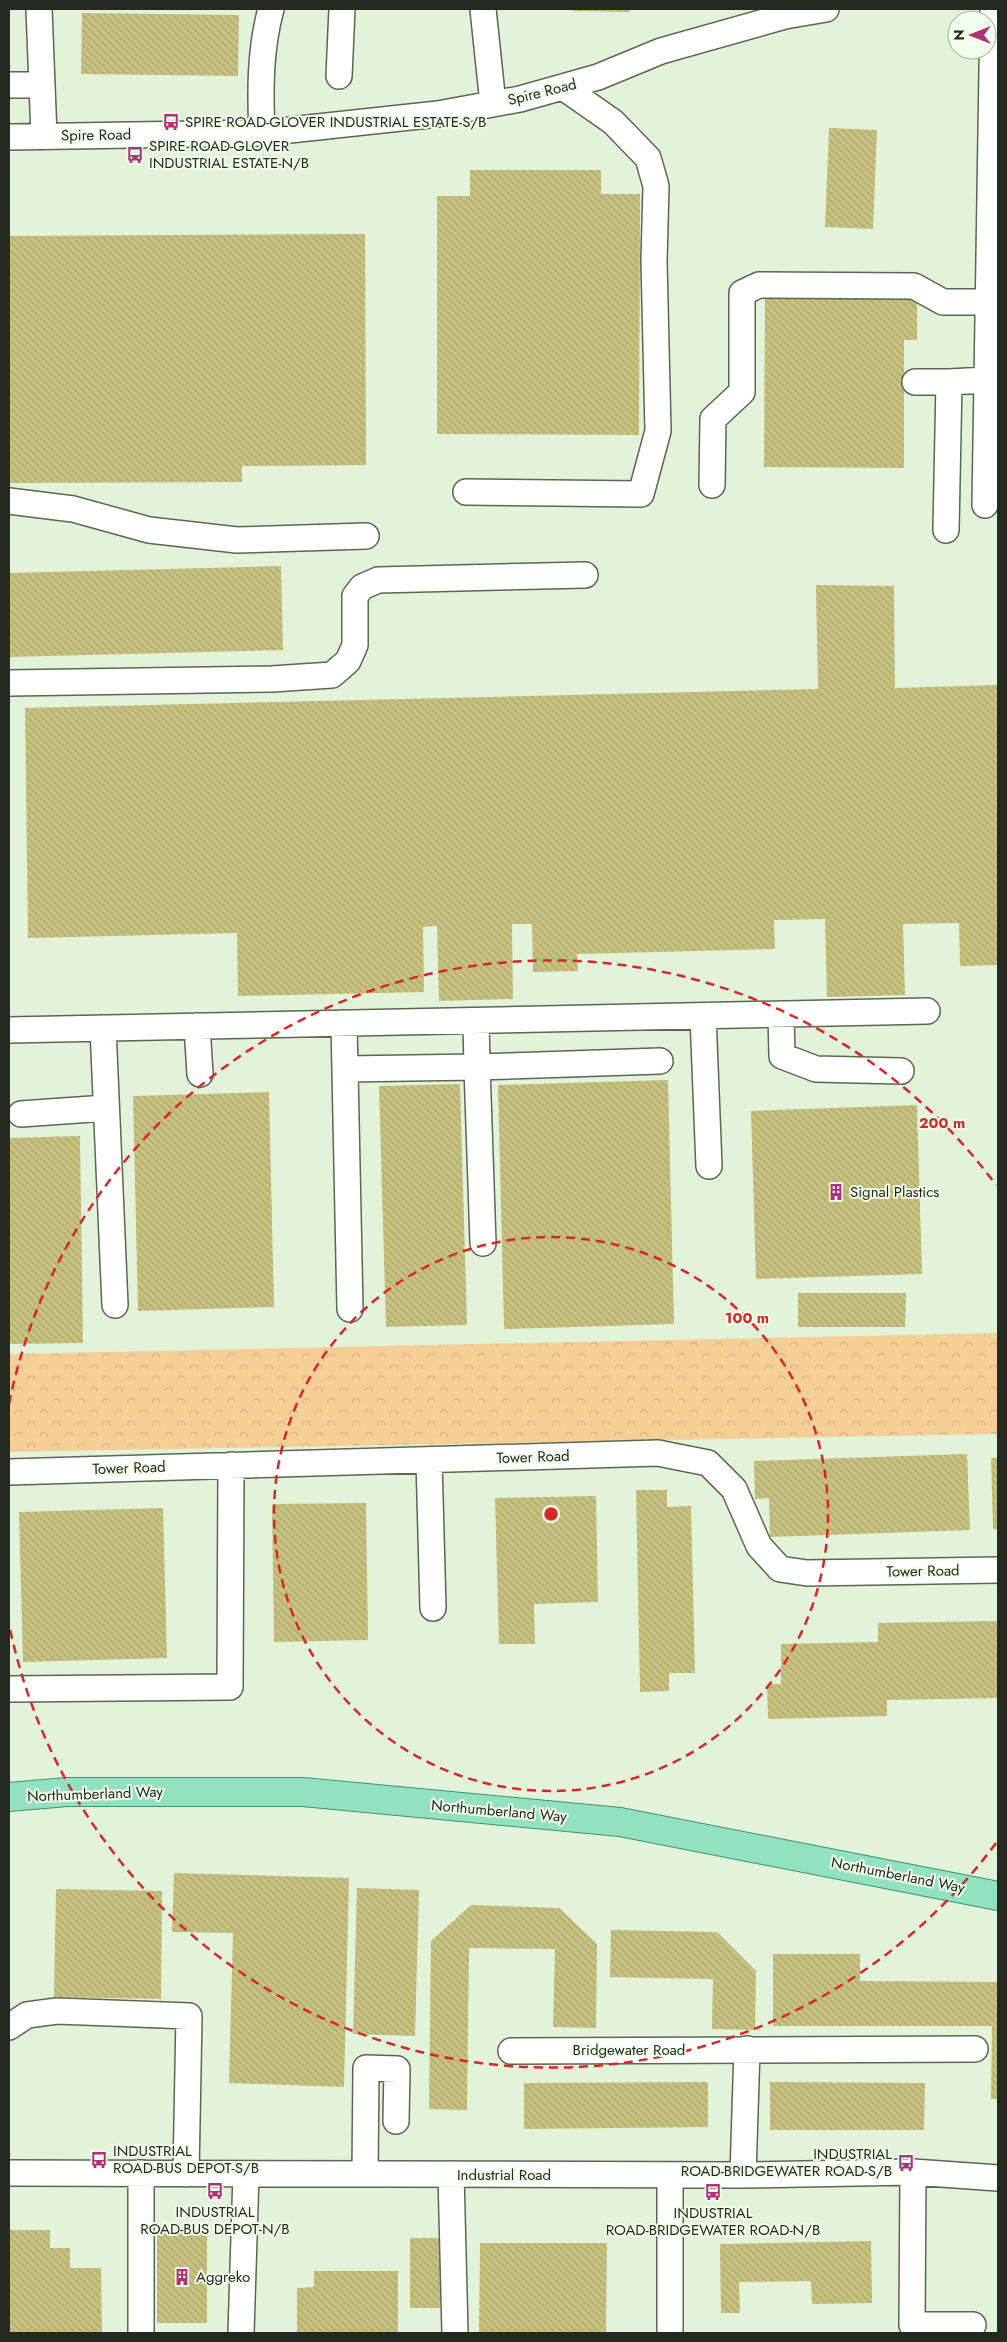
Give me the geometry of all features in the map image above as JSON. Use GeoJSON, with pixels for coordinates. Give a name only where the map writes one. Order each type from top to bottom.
{"type":"FeatureCollection","features":[{"type":"Feature","properties":{"kind":"main road","name":"Northumberland Way"},"geometry":{"type":"LineString","coordinates":[[9,1797],[67,1792],[303,1792],[620,1822],[993,1893]]}},
{"type":"Feature","properties":{"kind":"street"},"geometry":{"type":"LineString","coordinates":[[38,9],[44,136]]}},
{"type":"Feature","properties":{"kind":"street"},"geometry":{"type":"LineString","coordinates":[[262,132],[260,88],[266,28],[271,9]]}},
{"type":"Feature","properties":{"kind":"street"},"geometry":{"type":"LineString","coordinates":[[339,76],[342,9]]}},
{"type":"Feature","properties":{"kind":"street"},"geometry":{"type":"LineString","coordinates":[[482,9],[493,104]]}},
{"type":"Feature","properties":{"kind":"street","name":"Spire Road"},"geometry":{"type":"LineString","coordinates":[[9,137],[262,132],[438,114],[493,104],[598,77],[661,52],[784,12],[826,9]]}},
{"type":"Feature","properties":{"kind":"street"},"geometry":{"type":"LineString","coordinates":[[985,505],[992,460],[988,302],[994,9]]}},
{"type":"Feature","properties":{"kind":"street"},"geometry":{"type":"LineString","coordinates":[[9,85],[42,85]]}},
{"type":"Feature","properties":{"kind":"street"},"geometry":{"type":"LineString","coordinates":[[466,492],[641,494],[658,431],[654,261],[656,186],[648,158],[613,122],[564,87]]}},
{"type":"Feature","properties":{"kind":"street"},"geometry":{"type":"LineString","coordinates":[[712,484],[713,419],[742,392],[742,293],[759,284],[914,286],[943,302],[988,302]]}},
{"type":"Feature","properties":{"kind":"street"},"geometry":{"type":"LineString","coordinates":[[915,382],[949,382],[990,393]]}},
{"type":"Feature","properties":{"kind":"street"},"geometry":{"type":"LineString","coordinates":[[946,530],[949,382]]}},
{"type":"Feature","properties":{"kind":"street"},"geometry":{"type":"LineString","coordinates":[[9,502],[73,509],[149,530],[237,540],[366,536]]}},
{"type":"Feature","properties":{"kind":"street"},"geometry":{"type":"LineString","coordinates":[[9,683],[272,679],[332,675],[348,661],[355,645],[355,596],[362,587],[378,580],[585,575]]}},
{"type":"Feature","properties":{"kind":"street"},"geometry":{"type":"LineString","coordinates":[[9,1030],[927,1010]]}},
{"type":"Feature","properties":{"kind":"street"},"geometry":{"type":"LineString","coordinates":[[781,1014],[782,1056],[816,1069],[902,1071]]}},
{"type":"Feature","properties":{"kind":"street"},"geometry":{"type":"LineString","coordinates":[[703,1016],[709,1166]]}},
{"type":"Feature","properties":{"kind":"street"},"geometry":{"type":"LineString","coordinates":[[476,1021],[482,1243]]}},
{"type":"Feature","properties":{"kind":"street"},"geometry":{"type":"LineString","coordinates":[[344,1023],[350,1309]]}},
{"type":"Feature","properties":{"kind":"street"},"geometry":{"type":"LineString","coordinates":[[197,1026],[200,1074]]}},
{"type":"Feature","properties":{"kind":"street"},"geometry":{"type":"LineString","coordinates":[[103,1028],[115,1305]]}},
{"type":"Feature","properties":{"kind":"street"},"geometry":{"type":"LineString","coordinates":[[345,1069],[660,1061]]}},
{"type":"Feature","properties":{"kind":"street"},"geometry":{"type":"LineString","coordinates":[[21,1114],[106,1108]]}},
{"type":"Feature","properties":{"kind":"street","name":"Tower Road"},"geometry":{"type":"LineString","coordinates":[[9,1472],[658,1453],[708,1463],[734,1489],[759,1546],[780,1569],[807,1573],[998,1570]]}},
{"type":"Feature","properties":{"kind":"street"},"geometry":{"type":"LineString","coordinates":[[429,1460],[433,1608]]}},
{"type":"Feature","properties":{"kind":"street"},"geometry":{"type":"LineString","coordinates":[[9,1689],[230,1687],[231,1466]]}},
{"type":"Feature","properties":{"kind":"street"},"geometry":{"type":"LineString","coordinates":[[9,2028],[27,2015],[58,2011],[189,2016],[186,2174]]}},
{"type":"Feature","properties":{"kind":"street"},"geometry":{"type":"LineString","coordinates":[[743,2175],[747,2049]]}},
{"type":"Feature","properties":{"kind":"street","name":"Bridgewater Road"},"geometry":{"type":"LineString","coordinates":[[512,2051],[975,2049]]}},
{"type":"Feature","properties":{"kind":"street"},"geometry":{"type":"LineString","coordinates":[[365,2174],[366,2068],[397,2069],[396,2120]]}},
{"type":"Feature","properties":{"kind":"street"},"geometry":{"type":"LineString","coordinates":[[912,2172],[912,2325],[973,2325]]}},
{"type":"Feature","properties":{"kind":"street","name":"Industrial Road"},"geometry":{"type":"LineString","coordinates":[[9,2173],[743,2175],[912,2172],[998,2178]]}},
{"type":"Feature","properties":{"kind":"street"},"geometry":{"type":"LineString","coordinates":[[141,2173],[141,2333]]}},
{"type":"Feature","properties":{"kind":"street"},"geometry":{"type":"LineString","coordinates":[[242,2333],[246,2174]]}},
{"type":"Feature","properties":{"kind":"street"},"geometry":{"type":"LineString","coordinates":[[451,2174],[455,2333]]}},
{"type":"Feature","properties":{"kind":"street"},"geometry":{"type":"LineString","coordinates":[[670,2175],[670,2333]]}},
{"type":"Feature","properties":{"kind":"green space"},"geometry":{"type":"Polygon","coordinates":[[[998,1333],[998,1434],[9,1452],[9,1354],[998,1333]]]}},
{"type":"Feature","properties":{"kind":"building"},"geometry":{"type":"Polygon","coordinates":[[[573,9],[630,9],[630,12],[573,11],[573,9]]]}},
{"type":"Feature","properties":{"kind":"building"},"geometry":{"type":"Polygon","coordinates":[[[82,13],[239,15],[238,76],[81,74],[82,13]]]}},
{"type":"Feature","properties":{"kind":"building"},"geometry":{"type":"Polygon","coordinates":[[[829,128],[877,130],[873,229],[825,227],[829,128]]]}},
{"type":"Feature","properties":{"kind":"building"},"geometry":{"type":"Polygon","coordinates":[[[470,170],[601,170],[601,194],[640,194],[639,435],[437,434],[437,196],[470,196],[470,170]]]}},
{"type":"Feature","properties":{"kind":"building"},"geometry":{"type":"Polygon","coordinates":[[[365,234],[366,465],[242,466],[242,482],[9,483],[9,236],[365,234]]]}},
{"type":"Feature","properties":{"kind":"building"},"geometry":{"type":"Polygon","coordinates":[[[765,293],[917,294],[917,340],[904,340],[904,468],[764,467],[765,293]]]}},
{"type":"Feature","properties":{"kind":"building"},"geometry":{"type":"Polygon","coordinates":[[[281,566],[283,650],[9,657],[9,573],[281,566]]]}},
{"type":"Feature","properties":{"kind":"building"},"geometry":{"type":"Polygon","coordinates":[[[816,585],[894,586],[895,688],[998,685],[998,965],[960,966],[959,923],[903,924],[905,995],[827,997],[825,919],[774,920],[775,949],[577,954],[578,971],[533,972],[532,924],[512,924],[513,999],[439,1001],[437,926],[423,927],[424,992],[238,996],[237,933],[28,938],[25,708],[818,689],[816,585]]]}},
{"type":"Feature","properties":{"kind":"building"},"geometry":{"type":"Polygon","coordinates":[[[668,1080],[674,1324],[504,1329],[498,1085],[668,1080]]]}},
{"type":"Feature","properties":{"kind":"building"},"geometry":{"type":"Polygon","coordinates":[[[460,1084],[467,1325],[386,1327],[379,1086],[460,1084]]]}},
{"type":"Feature","properties":{"kind":"building"},"geometry":{"type":"Polygon","coordinates":[[[269,1092],[274,1307],[138,1311],[133,1096],[269,1092]]]}},
{"type":"Feature","properties":{"kind":"building","name":"Signal Plastics"},"geometry":{"type":"Polygon","coordinates":[[[917,1105],[922,1274],[756,1279],[751,1111],[917,1105]]]}},
{"type":"Feature","properties":{"kind":"building"},"geometry":{"type":"Polygon","coordinates":[[[80,1136],[83,1343],[9,1344],[9,1138],[80,1136]]]}},
{"type":"Feature","properties":{"kind":"building"},"geometry":{"type":"Polygon","coordinates":[[[798,1293],[906,1293],[905,1327],[798,1327],[798,1293]]]}},
{"type":"Feature","properties":{"kind":"building"},"geometry":{"type":"Polygon","coordinates":[[[967,1454],[970,1530],[770,1537],[769,1498],[755,1499],[754,1461],[967,1454]]]}},
{"type":"Feature","properties":{"kind":"building"},"geometry":{"type":"Polygon","coordinates":[[[991,1458],[998,1458],[998,1529],[993,1529],[991,1458]]]}},
{"type":"Feature","properties":{"kind":"building"},"geometry":{"type":"Polygon","coordinates":[[[636,1490],[667,1490],[667,1507],[691,1506],[695,1673],[669,1673],[669,1691],[640,1692],[636,1490]]]}},
{"type":"Feature","properties":{"kind":"building"},"geometry":{"type":"Polygon","coordinates":[[[596,1496],[598,1602],[534,1604],[535,1644],[499,1644],[495,1498],[596,1496]]]}},
{"type":"Feature","properties":{"kind":"building"},"geometry":{"type":"Polygon","coordinates":[[[366,1503],[368,1640],[274,1642],[272,1504],[366,1503]]]}},
{"type":"Feature","properties":{"kind":"building"},"geometry":{"type":"Polygon","coordinates":[[[163,1508],[167,1658],[23,1662],[19,1512],[163,1508]]]}},
{"type":"Feature","properties":{"kind":"building"},"geometry":{"type":"Polygon","coordinates":[[[998,1621],[998,1698],[887,1700],[887,1716],[768,1719],[767,1684],[781,1684],[781,1644],[878,1642],[878,1623],[998,1621]]]}},
{"type":"Feature","properties":{"kind":"building"},"geometry":{"type":"Polygon","coordinates":[[[174,1873],[349,1878],[344,2087],[229,2083],[233,1933],[172,1932],[174,1873]]]}},
{"type":"Feature","properties":{"kind":"building"},"geometry":{"type":"Polygon","coordinates":[[[357,1888],[419,1890],[415,2036],[353,2034],[357,1888]]]}},
{"type":"Feature","properties":{"kind":"building"},"geometry":{"type":"Polygon","coordinates":[[[56,1889],[162,1891],[161,1999],[54,1997],[56,1889]]]}},
{"type":"Feature","properties":{"kind":"building"},"geometry":{"type":"Polygon","coordinates":[[[471,1905],[559,1908],[597,1944],[596,2028],[553,2027],[555,1949],[469,1948],[467,2110],[429,2109],[431,1941],[471,1905]]]}},
{"type":"Feature","properties":{"kind":"building"},"geometry":{"type":"Polygon","coordinates":[[[611,1930],[717,1932],[756,1971],[755,2030],[712,2029],[713,1979],[610,1977],[611,1930]]]}},
{"type":"Feature","properties":{"kind":"building"},"geometry":{"type":"Polygon","coordinates":[[[773,1954],[860,1954],[860,1981],[998,1982],[998,2099],[991,2099],[992,2026],[773,2026],[773,1954]]]}},
{"type":"Feature","properties":{"kind":"building"},"geometry":{"type":"Polygon","coordinates":[[[708,2082],[708,2127],[524,2129],[524,2083],[708,2082]]]}},
{"type":"Feature","properties":{"kind":"building"},"geometry":{"type":"Polygon","coordinates":[[[770,2082],[925,2083],[924,2130],[770,2130],[770,2082]]]}},
{"type":"Feature","properties":{"kind":"building"},"geometry":{"type":"Polygon","coordinates":[[[9,2230],[50,2230],[50,2248],[70,2248],[70,2268],[101,2268],[102,2333],[9,2333],[9,2230]]]}},
{"type":"Feature","properties":{"kind":"building","name":"Aggreko"},"geometry":{"type":"Polygon","coordinates":[[[157,2232],[207,2232],[207,2323],[157,2323],[157,2232]]]}},
{"type":"Feature","properties":{"kind":"building"},"geometry":{"type":"Polygon","coordinates":[[[410,2238],[440,2238],[440,2308],[410,2308],[410,2238]]]}},
{"type":"Feature","properties":{"kind":"building"},"geometry":{"type":"Polygon","coordinates":[[[871,2241],[872,2303],[812,2304],[811,2281],[739,2282],[740,2313],[721,2313],[720,2244],[871,2241]]]}},
{"type":"Feature","properties":{"kind":"building"},"geometry":{"type":"Polygon","coordinates":[[[480,2243],[607,2243],[606,2333],[479,2333],[480,2243]]]}},
{"type":"Feature","properties":{"kind":"building"},"geometry":{"type":"Polygon","coordinates":[[[314,2271],[398,2271],[398,2333],[297,2333],[297,2288],[314,2287],[314,2271]]]}},
{"type":"Feature","properties":{"kind":"place","name":"SPIRE ROAD-GLOVER INDUSTRIAL ESTATE-S/B"},"geometry":{"type":"Point","coordinates":[171,122]}},
{"type":"Feature","properties":{"kind":"place","name":"SPIRE ROAD-GLOVER INDUSTRIAL ESTATE-N/B"},"geometry":{"type":"Point","coordinates":[135,155]}},
{"type":"Feature","properties":{"kind":"place","name":"Signal Plastics"},"geometry":{"type":"Point","coordinates":[836,1192]}},
{"type":"Feature","properties":{"kind":"place","name":"INDUSTRIAL ROAD-BUS DEPOT-S/B"},"geometry":{"type":"Point","coordinates":[99,2160]}},
{"type":"Feature","properties":{"kind":"place","name":"INDUSTRIAL ROAD-BRIDGEWATER ROAD-S/B"},"geometry":{"type":"Point","coordinates":[906,2163]}},
{"type":"Feature","properties":{"kind":"place","name":"INDUSTRIAL ROAD-BUS DEPOT-N/B"},"geometry":{"type":"Point","coordinates":[215,2191]}},
{"type":"Feature","properties":{"kind":"place","name":"INDUSTRIAL ROAD-BRIDGEWATER ROAD-N/B"},"geometry":{"type":"Point","coordinates":[713,2192]}},
{"type":"Feature","properties":{"kind":"place","name":"Aggreko"},"geometry":{"type":"Point","coordinates":[182,2277]}}]}
